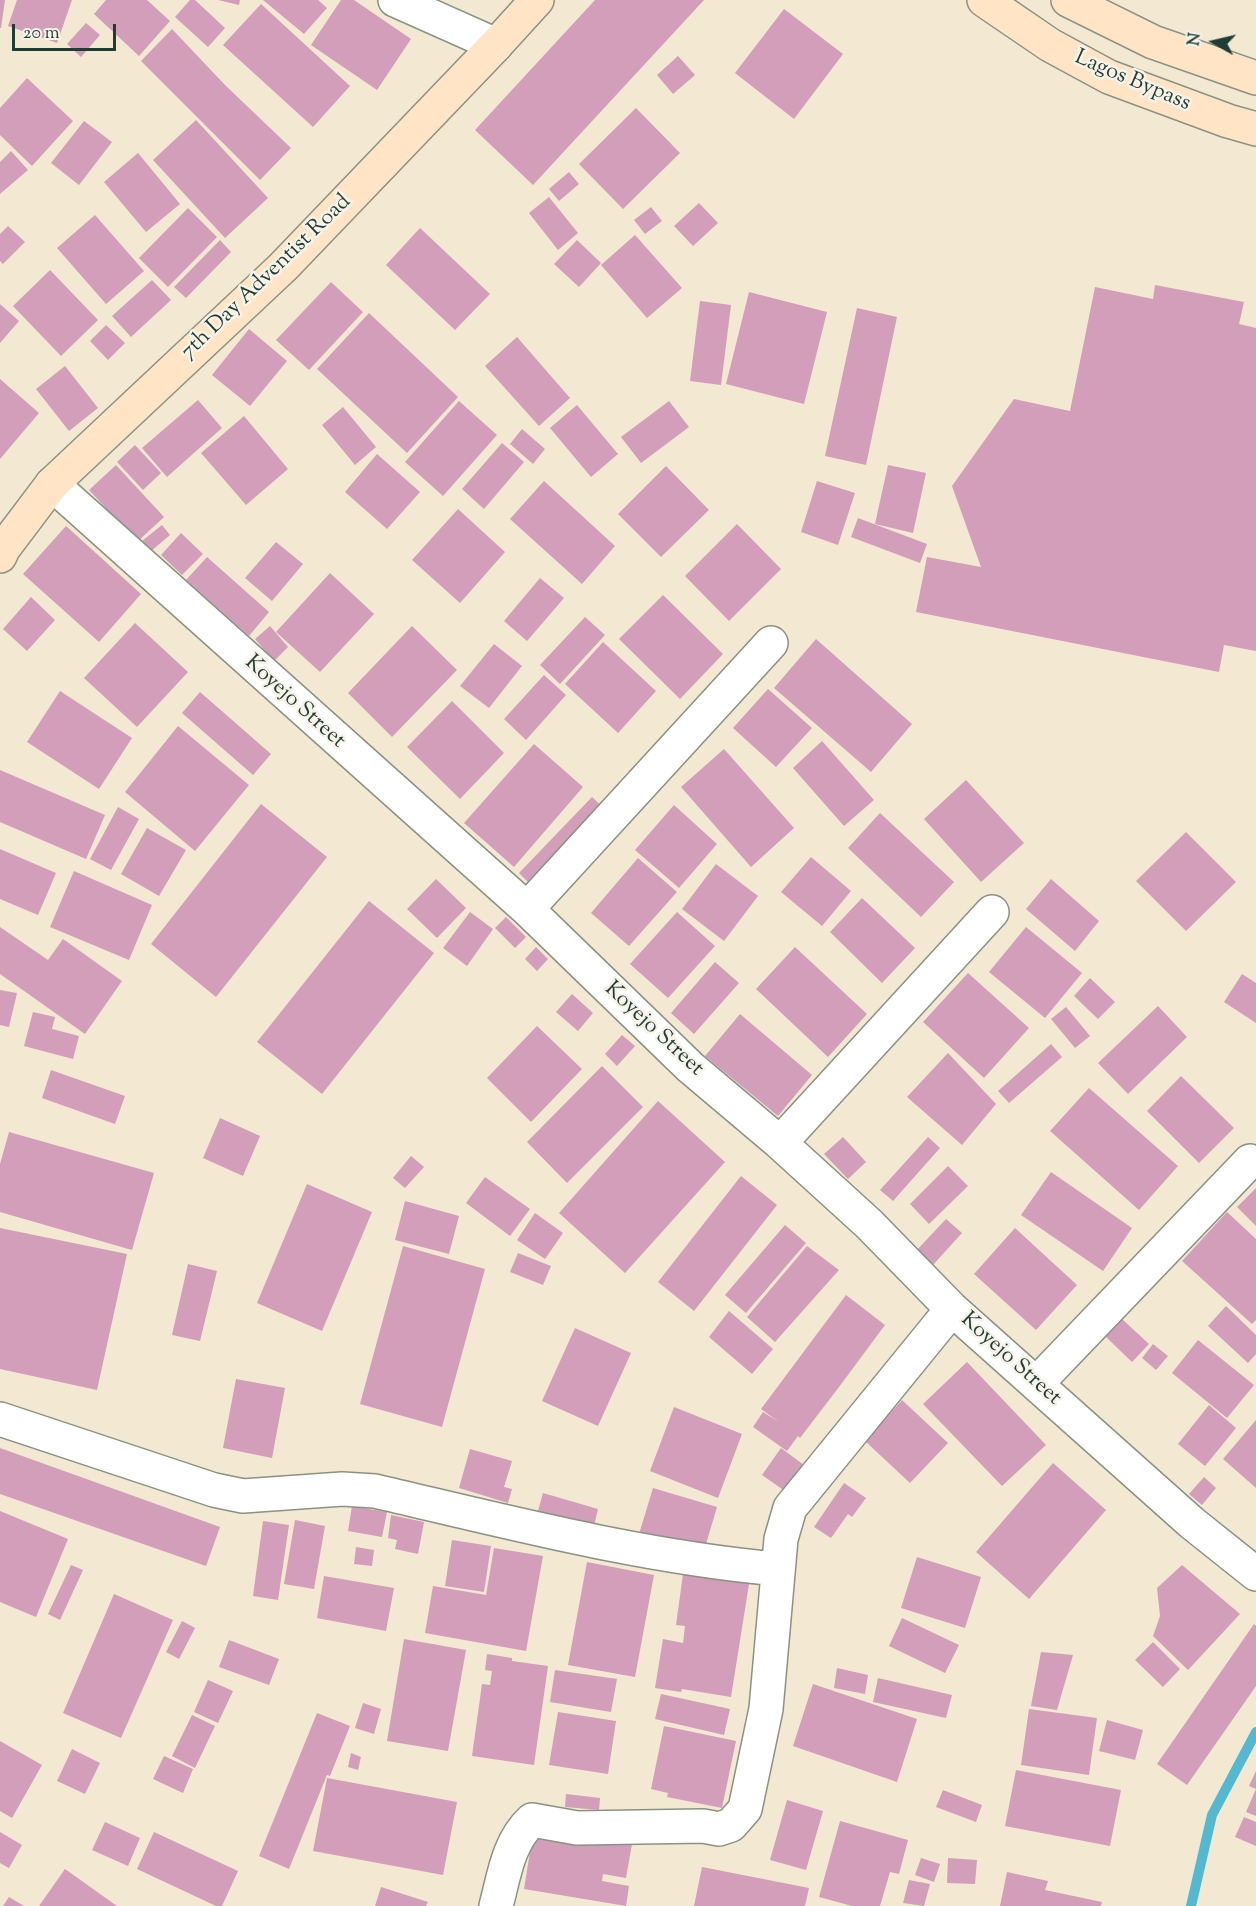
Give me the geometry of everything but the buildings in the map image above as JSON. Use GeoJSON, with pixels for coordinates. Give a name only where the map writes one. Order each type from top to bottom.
{"type":"FeatureCollection","features":[{"type":"Feature","properties":{"kind":"street"},"geometry":{"type":"LineString","coordinates":[[395,0],[496,45]]}},
{"type":"Feature","properties":{"kind":"street","name":"7th Day Adventist Road"},"geometry":{"type":"LineString","coordinates":[[0,556],[52,484],[283,267],[537,0]]}},
{"type":"Feature","properties":{"kind":"street","name":"Lagos Bypass"},"geometry":{"type":"LineString","coordinates":[[984,0],[1050,45],[1109,77],[1227,122],[1256,129]]}},
{"type":"Feature","properties":{"kind":"street","name":"Lagos Bypass"},"geometry":{"type":"LineString","coordinates":[[1068,0],[1153,42],[1256,78]]}},
{"type":"Feature","properties":{"kind":"street","name":"Koyejo Street"},"geometry":{"type":"LineString","coordinates":[[52,484],[527,909],[690,1067],[780,1143],[869,1224],[952,1309],[1192,1523],[1256,1574]]}},
{"type":"Feature","properties":{"kind":"street"},"geometry":{"type":"LineString","coordinates":[[527,909],[771,643]]}},
{"type":"Feature","properties":{"kind":"street"},"geometry":{"type":"LineString","coordinates":[[780,1143],[992,912]]}},
{"type":"Feature","properties":{"kind":"street"},"geometry":{"type":"LineString","coordinates":[[1037,1383],[1250,1161]]}},
{"type":"Feature","properties":{"kind":"street"},"geometry":{"type":"LineString","coordinates":[[496,1906],[510,1855],[520,1831],[532,1820],[577,1828],[703,1826],[718,1829],[731,1825],[745,1809],[766,1709],[781,1539],[789,1508],[952,1309]]}},
{"type":"Feature","properties":{"kind":"street"},"geometry":{"type":"LineString","coordinates":[[0,1419],[214,1490],[243,1496],[342,1489],[375,1491],[661,1554],[723,1564],[778,1569]]}},
{"type":"Feature","properties":{"kind":"waterway"},"geometry":{"type":"LineString","coordinates":[[1191,1906],[1212,1815],[1256,1732]]}}]}
